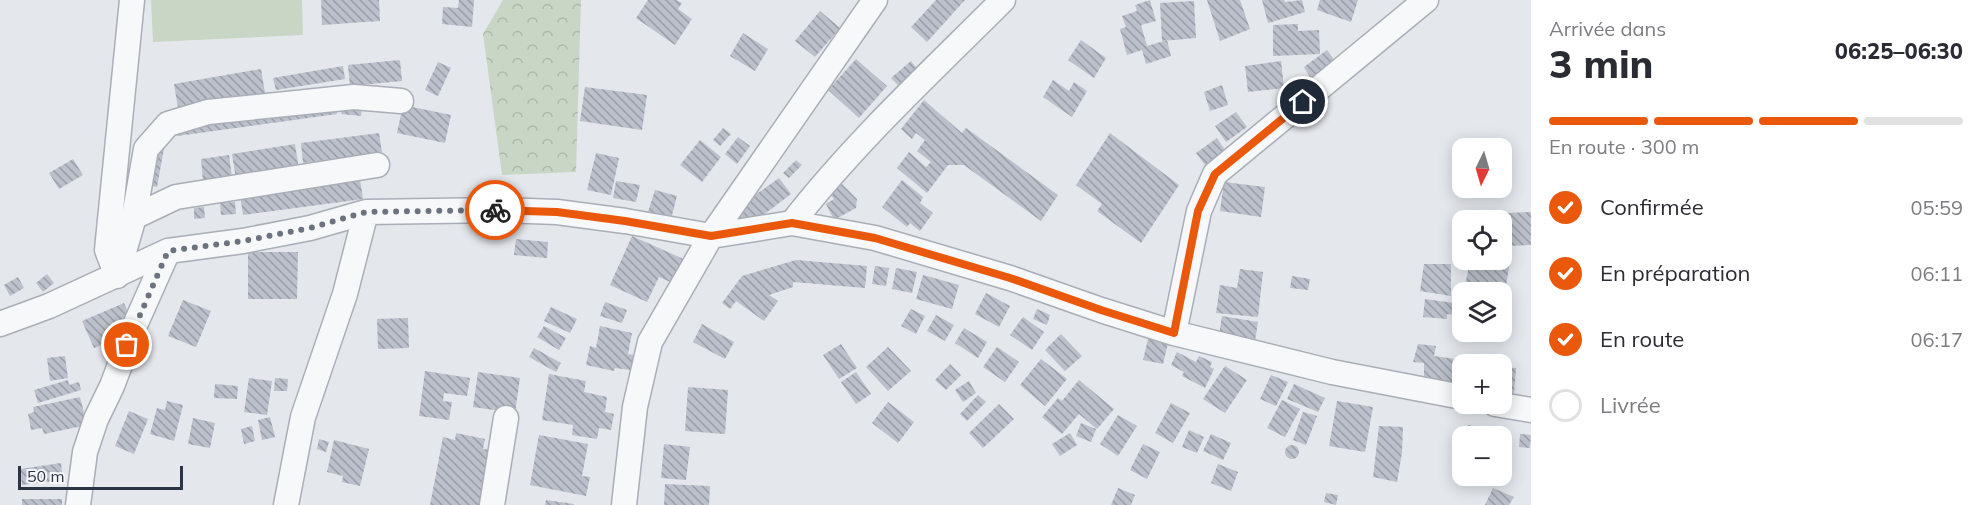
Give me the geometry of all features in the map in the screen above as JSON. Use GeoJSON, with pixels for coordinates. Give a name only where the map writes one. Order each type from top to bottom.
{"type":"FeatureCollection","features":[{"type":"Feature","properties":{"kind":"street"},"geometry":{"type":"LineString","coordinates":[[117,276],[107,250],[132,0]]}},
{"type":"Feature","properties":{"kind":"street"},"geometry":{"type":"LineString","coordinates":[[624,505],[635,407],[650,342],[711,236],[875,0]]}},
{"type":"Feature","properties":{"kind":"street"},"geometry":{"type":"LineString","coordinates":[[792,223],[864,140],[1004,0]]}},
{"type":"Feature","properties":{"kind":"street"},"geometry":{"type":"LineString","coordinates":[[1174,333],[1198,211],[1215,174],[1426,0]]}},
{"type":"Feature","properties":{"kind":"street"},"geometry":{"type":"LineString","coordinates":[[117,276],[134,217],[146,149],[168,124],[208,112],[354,97],[401,101]]}},
{"type":"Feature","properties":{"kind":"street"},"geometry":{"type":"LineString","coordinates":[[134,217],[176,197],[377,165]]}},
{"type":"Feature","properties":{"kind":"street"},"geometry":{"type":"LineString","coordinates":[[0,324],[49,306],[168,251],[243,241],[310,228],[366,212],[499,210],[557,212],[711,236],[792,223],[875,238],[1010,278],[1174,333],[1332,372],[1452,395]]}},
{"type":"Feature","properties":{"kind":"street"},"geometry":{"type":"LineString","coordinates":[[286,505],[303,417],[345,294],[366,212]]}},
{"type":"Feature","properties":{"kind":"street"},"geometry":{"type":"LineString","coordinates":[[78,505],[85,452],[96,419],[168,251]]}},
{"type":"Feature","properties":{"kind":"street"},"geometry":{"type":"LineString","coordinates":[[1512,407],[1531,410]]}},
{"type":"Feature","properties":{"kind":"street"},"geometry":{"type":"LineString","coordinates":[[492,505],[506,418]]}},
{"type":"Feature","properties":{"kind":"green space"},"geometry":{"type":"Polygon","coordinates":[[[151,0],[302,0],[303,35],[153,42],[151,0]]]}},
{"type":"Feature","properties":{"kind":"green space"},"geometry":{"type":"Polygon","coordinates":[[[503,0],[581,0],[576,172],[502,175],[483,34],[503,0]]]}},
{"type":"Feature","properties":{"kind":"building"},"geometry":{"type":"Polygon","coordinates":[[[321,0],[379,0],[380,21],[322,25],[321,0]]]}},
{"type":"Feature","properties":{"kind":"building"},"geometry":{"type":"Polygon","coordinates":[[[459,0],[474,0],[472,27],[442,24],[443,7],[458,8],[459,0]]]}},
{"type":"Feature","properties":{"kind":"building"},"geometry":{"type":"Polygon","coordinates":[[[648,0],[676,0],[682,3],[678,9],[692,19],[675,45],[636,18],[648,0]]]}},
{"type":"Feature","properties":{"kind":"building"},"geometry":{"type":"Polygon","coordinates":[[[936,0],[965,0],[927,42],[911,27],[936,0]]]}},
{"type":"Feature","properties":{"kind":"building"},"geometry":{"type":"Polygon","coordinates":[[[1150,0],[1156,21],[1141,25],[1147,46],[1167,40],[1171,56],[1146,64],[1142,50],[1127,55],[1120,29],[1126,27],[1122,16],[1137,11],[1135,5],[1150,0]]]}},
{"type":"Feature","properties":{"kind":"building"},"geometry":{"type":"Polygon","coordinates":[[[1207,0],[1240,0],[1250,29],[1220,41],[1207,0]]]}},
{"type":"Feature","properties":{"kind":"building"},"geometry":{"type":"Polygon","coordinates":[[[1262,0],[1284,0],[1285,2],[1302,0],[1305,12],[1268,23],[1262,0]]]}},
{"type":"Feature","properties":{"kind":"building"},"geometry":{"type":"Polygon","coordinates":[[[1320,0],[1358,0],[1351,22],[1317,10],[1320,0]]]}},
{"type":"Feature","properties":{"kind":"building"},"geometry":{"type":"Polygon","coordinates":[[[1194,1],[1196,38],[1162,41],[1160,3],[1194,1]]]}},
{"type":"Feature","properties":{"kind":"building"},"geometry":{"type":"Polygon","coordinates":[[[820,11],[840,28],[815,57],[795,41],[820,11]]]}},
{"type":"Feature","properties":{"kind":"building"},"geometry":{"type":"Polygon","coordinates":[[[1298,24],[1298,31],[1319,30],[1320,54],[1273,56],[1273,25],[1298,24]]]}},
{"type":"Feature","properties":{"kind":"building"},"geometry":{"type":"Polygon","coordinates":[[[743,33],[768,49],[755,71],[730,56],[743,33]]]}},
{"type":"Feature","properties":{"kind":"building"},"geometry":{"type":"Polygon","coordinates":[[[1081,40],[1106,58],[1094,78],[1068,60],[1081,40]]]}},
{"type":"Feature","properties":{"kind":"building"},"geometry":{"type":"Polygon","coordinates":[[[1327,50],[1335,61],[1311,79],[1304,67],[1327,50]]]}},
{"type":"Feature","properties":{"kind":"building"},"geometry":{"type":"Polygon","coordinates":[[[856,59],[887,86],[859,118],[828,90],[856,59]]]}},
{"type":"Feature","properties":{"kind":"building"},"geometry":{"type":"Polygon","coordinates":[[[400,60],[402,81],[350,86],[348,65],[400,60]]]}},
{"type":"Feature","properties":{"kind":"building"},"geometry":{"type":"Polygon","coordinates":[[[911,61],[918,70],[899,86],[891,78],[911,61]]]}},
{"type":"Feature","properties":{"kind":"building"},"geometry":{"type":"Polygon","coordinates":[[[1281,61],[1284,88],[1248,92],[1245,66],[1281,61]]]}},
{"type":"Feature","properties":{"kind":"building"},"geometry":{"type":"Polygon","coordinates":[[[438,62],[451,68],[438,96],[425,90],[438,62]]]}},
{"type":"Feature","properties":{"kind":"building"},"geometry":{"type":"Polygon","coordinates":[[[343,66],[345,79],[276,90],[273,78],[343,66]]]}},
{"type":"Feature","properties":{"kind":"building"},"geometry":{"type":"Polygon","coordinates":[[[261,69],[265,93],[178,108],[174,84],[261,69]]]}},
{"type":"Feature","properties":{"kind":"building"},"geometry":{"type":"Polygon","coordinates":[[[1053,80],[1069,91],[1074,82],[1087,91],[1072,117],[1043,97],[1053,80]]]}},
{"type":"Feature","properties":{"kind":"building"},"geometry":{"type":"Polygon","coordinates":[[[1222,85],[1228,105],[1210,111],[1204,92],[1222,85]]]}},
{"type":"Feature","properties":{"kind":"building"},"geometry":{"type":"Polygon","coordinates":[[[585,87],[647,95],[642,130],[580,121],[585,87]]]}},
{"type":"Feature","properties":{"kind":"building"},"geometry":{"type":"Polygon","coordinates":[[[924,100],[962,133],[966,128],[1058,195],[1041,221],[964,165],[948,165],[927,193],[897,168],[909,152],[926,167],[931,162],[917,151],[925,140],[916,133],[912,139],[901,129],[924,100]]]}},
{"type":"Feature","properties":{"kind":"building"},"geometry":{"type":"Polygon","coordinates":[[[343,102],[362,104],[361,116],[341,114],[343,102]]]}},
{"type":"Feature","properties":{"kind":"building"},"geometry":{"type":"Polygon","coordinates":[[[335,103],[337,114],[177,136],[175,125],[335,103]]]}},
{"type":"Feature","properties":{"kind":"building"},"geometry":{"type":"Polygon","coordinates":[[[403,105],[451,115],[445,143],[397,133],[403,105]]]}},
{"type":"Feature","properties":{"kind":"building"},"geometry":{"type":"Polygon","coordinates":[[[1236,112],[1247,127],[1226,142],[1215,126],[1236,112]]]}},
{"type":"Feature","properties":{"kind":"building"},"geometry":{"type":"Polygon","coordinates":[[[723,128],[731,134],[720,146],[713,140],[723,128]]]}},
{"type":"Feature","properties":{"kind":"building"},"geometry":{"type":"Polygon","coordinates":[[[379,133],[382,153],[303,163],[301,143],[379,133]]]}},
{"type":"Feature","properties":{"kind":"building"},"geometry":{"type":"Polygon","coordinates":[[[1110,133],[1179,185],[1141,243],[1097,211],[1102,204],[1076,185],[1110,133]]]}},
{"type":"Feature","properties":{"kind":"building"},"geometry":{"type":"Polygon","coordinates":[[[738,137],[750,146],[737,164],[725,154],[738,137]]]}},
{"type":"Feature","properties":{"kind":"building"},"geometry":{"type":"Polygon","coordinates":[[[1217,138],[1225,150],[1205,165],[1196,153],[1217,138]]]}},
{"type":"Feature","properties":{"kind":"building"},"geometry":{"type":"Polygon","coordinates":[[[700,140],[721,157],[702,182],[680,165],[700,140]]]}},
{"type":"Feature","properties":{"kind":"building"},"geometry":{"type":"Polygon","coordinates":[[[295,144],[299,170],[236,179],[232,154],[295,144]]]}},
{"type":"Feature","properties":{"kind":"building"},"geometry":{"type":"Polygon","coordinates":[[[148,145],[164,148],[157,187],[141,184],[148,145]]]}},
{"type":"Feature","properties":{"kind":"building"},"geometry":{"type":"Polygon","coordinates":[[[596,153],[619,158],[611,195],[587,190],[596,153]]]}},
{"type":"Feature","properties":{"kind":"building"},"geometry":{"type":"Polygon","coordinates":[[[229,155],[232,177],[203,181],[201,159],[229,155]]]}},
{"type":"Feature","properties":{"kind":"building"},"geometry":{"type":"Polygon","coordinates":[[[73,159],[83,175],[59,189],[49,173],[73,159]]]}},
{"type":"Feature","properties":{"kind":"building"},"geometry":{"type":"Polygon","coordinates":[[[796,160],[802,165],[789,178],[783,173],[796,160]]]}},
{"type":"Feature","properties":{"kind":"building"},"geometry":{"type":"Polygon","coordinates":[[[779,178],[791,194],[745,229],[732,212],[779,178]]]}},
{"type":"Feature","properties":{"kind":"building"},"geometry":{"type":"Polygon","coordinates":[[[360,179],[363,199],[243,215],[240,195],[360,179]]]}},
{"type":"Feature","properties":{"kind":"building"},"geometry":{"type":"Polygon","coordinates":[[[902,180],[923,197],[920,203],[933,213],[920,231],[910,223],[907,227],[882,207],[902,180]]]}},
{"type":"Feature","properties":{"kind":"building"},"geometry":{"type":"Polygon","coordinates":[[[616,181],[640,185],[636,202],[613,198],[616,181]]]}},
{"type":"Feature","properties":{"kind":"building"},"geometry":{"type":"Polygon","coordinates":[[[1224,182],[1265,187],[1261,217],[1220,211],[1224,182]]]}},
{"type":"Feature","properties":{"kind":"building"},"geometry":{"type":"Polygon","coordinates":[[[842,184],[857,199],[856,208],[834,220],[826,204],[834,199],[830,194],[842,184]]]}},
{"type":"Feature","properties":{"kind":"building"},"geometry":{"type":"Polygon","coordinates":[[[655,190],[677,196],[671,219],[648,212],[655,190]]]}},
{"type":"Feature","properties":{"kind":"building"},"geometry":{"type":"Polygon","coordinates":[[[235,202],[236,214],[221,215],[220,203],[235,202]]]}},
{"type":"Feature","properties":{"kind":"building"},"geometry":{"type":"Polygon","coordinates":[[[204,207],[205,218],[194,219],[194,208],[204,207]]]}},
{"type":"Feature","properties":{"kind":"building"},"geometry":{"type":"Polygon","coordinates":[[[1531,212],[1531,245],[1512,246],[1512,213],[1531,212]]]}},
{"type":"Feature","properties":{"kind":"building"},"geometry":{"type":"Polygon","coordinates":[[[632,236],[688,261],[677,285],[659,277],[647,302],[610,285],[632,236]]]}},
{"type":"Feature","properties":{"kind":"building"},"geometry":{"type":"Polygon","coordinates":[[[516,239],[548,242],[547,258],[514,255],[516,239]]]}},
{"type":"Feature","properties":{"kind":"building"},"geometry":{"type":"Polygon","coordinates":[[[248,252],[298,252],[297,299],[248,299],[248,252]]]}},
{"type":"Feature","properties":{"kind":"building"},"geometry":{"type":"Polygon","coordinates":[[[796,260],[867,266],[865,288],[793,282],[793,287],[769,295],[778,301],[764,321],[736,301],[730,309],[722,303],[742,276],[796,260]]]}},
{"type":"Feature","properties":{"kind":"building"},"geometry":{"type":"Polygon","coordinates":[[[1424,264],[1451,264],[1451,296],[1420,291],[1424,264]]]}},
{"type":"Feature","properties":{"kind":"building"},"geometry":{"type":"Polygon","coordinates":[[[875,266],[889,268],[886,286],[872,284],[875,266]]]}},
{"type":"Feature","properties":{"kind":"building"},"geometry":{"type":"Polygon","coordinates":[[[896,268],[917,272],[912,293],[892,289],[896,268]]]}},
{"type":"Feature","properties":{"kind":"building"},"geometry":{"type":"Polygon","coordinates":[[[1240,269],[1263,272],[1258,317],[1216,313],[1220,285],[1237,288],[1240,269]]]}},
{"type":"Feature","properties":{"kind":"building"},"geometry":{"type":"Polygon","coordinates":[[[1468,270],[1509,270],[1507,282],[1466,282],[1468,270]]]}},
{"type":"Feature","properties":{"kind":"building"},"geometry":{"type":"Polygon","coordinates":[[[47,274],[54,283],[43,292],[36,283],[47,274]]]}},
{"type":"Feature","properties":{"kind":"building"},"geometry":{"type":"Polygon","coordinates":[[[923,275],[959,285],[952,309],[916,299],[923,275]]]}},
{"type":"Feature","properties":{"kind":"building"},"geometry":{"type":"Polygon","coordinates":[[[1292,276],[1310,279],[1308,290],[1290,288],[1292,276]]]}},
{"type":"Feature","properties":{"kind":"building"},"geometry":{"type":"Polygon","coordinates":[[[18,277],[24,288],[10,296],[4,285],[18,277]]]}},
{"type":"Feature","properties":{"kind":"building"},"geometry":{"type":"Polygon","coordinates":[[[986,293],[1010,306],[999,327],[975,314],[986,293]]]}},
{"type":"Feature","properties":{"kind":"building"},"geometry":{"type":"Polygon","coordinates":[[[1425,299],[1452,303],[1452,315],[1447,314],[1447,319],[1423,317],[1425,299]]]}},
{"type":"Feature","properties":{"kind":"building"},"geometry":{"type":"Polygon","coordinates":[[[183,300],[211,311],[196,347],[168,336],[183,300]]]}},
{"type":"Feature","properties":{"kind":"building"},"geometry":{"type":"Polygon","coordinates":[[[605,302],[627,310],[622,323],[600,316],[605,302]]]}},
{"type":"Feature","properties":{"kind":"building"},"geometry":{"type":"Polygon","coordinates":[[[124,303],[133,324],[111,333],[114,340],[94,348],[82,321],[124,303]]]}},
{"type":"Feature","properties":{"kind":"building"},"geometry":{"type":"Polygon","coordinates":[[[551,307],[577,319],[570,333],[544,321],[551,307]]]}},
{"type":"Feature","properties":{"kind":"building"},"geometry":{"type":"Polygon","coordinates":[[[911,309],[925,316],[916,334],[901,326],[911,309]]]}},
{"type":"Feature","properties":{"kind":"building"},"geometry":{"type":"Polygon","coordinates":[[[1037,309],[1050,315],[1047,325],[1033,319],[1037,309]]]}},
{"type":"Feature","properties":{"kind":"building"},"geometry":{"type":"Polygon","coordinates":[[[936,315],[954,325],[945,341],[927,331],[936,315]]]}},
{"type":"Feature","properties":{"kind":"building"},"geometry":{"type":"Polygon","coordinates":[[[1222,316],[1258,322],[1255,341],[1219,335],[1222,316]]]}},
{"type":"Feature","properties":{"kind":"building"},"geometry":{"type":"Polygon","coordinates":[[[1023,317],[1044,332],[1032,350],[1010,335],[1023,317]]]}},
{"type":"Feature","properties":{"kind":"building"},"geometry":{"type":"Polygon","coordinates":[[[408,318],[409,348],[378,349],[377,319],[408,318]]]}},
{"type":"Feature","properties":{"kind":"building"},"geometry":{"type":"Polygon","coordinates":[[[702,324],[734,342],[725,359],[693,342],[702,324]]]}},
{"type":"Feature","properties":{"kind":"building"},"geometry":{"type":"Polygon","coordinates":[[[544,326],[566,338],[559,350],[537,337],[544,326]]]}},
{"type":"Feature","properties":{"kind":"building"},"geometry":{"type":"Polygon","coordinates":[[[600,326],[632,333],[628,354],[634,355],[630,370],[615,368],[614,371],[586,365],[590,346],[596,348],[600,326]]]}},
{"type":"Feature","properties":{"kind":"building"},"geometry":{"type":"Polygon","coordinates":[[[964,328],[987,342],[978,358],[955,343],[964,328]]]}},
{"type":"Feature","properties":{"kind":"building"},"geometry":{"type":"Polygon","coordinates":[[[1061,334],[1082,356],[1065,371],[1045,350],[1061,334]]]}},
{"type":"Feature","properties":{"kind":"building"},"geometry":{"type":"Polygon","coordinates":[[[1148,339],[1168,343],[1163,364],[1143,360],[1148,339]]]}},
{"type":"Feature","properties":{"kind":"building"},"geometry":{"type":"Polygon","coordinates":[[[841,344],[857,368],[839,379],[823,355],[841,344]]]}},
{"type":"Feature","properties":{"kind":"building"},"geometry":{"type":"Polygon","coordinates":[[[1418,344],[1436,346],[1434,356],[1452,358],[1452,383],[1424,378],[1424,363],[1413,362],[1418,344]]]}},
{"type":"Feature","properties":{"kind":"building"},"geometry":{"type":"Polygon","coordinates":[[[888,347],[911,371],[888,391],[866,367],[888,347]]]}},
{"type":"Feature","properties":{"kind":"building"},"geometry":{"type":"Polygon","coordinates":[[[997,347],[1019,362],[1005,382],[983,367],[997,347]]]}},
{"type":"Feature","properties":{"kind":"building"},"geometry":{"type":"Polygon","coordinates":[[[534,348],[561,363],[556,372],[529,357],[534,348]]]}},
{"type":"Feature","properties":{"kind":"building"},"geometry":{"type":"Polygon","coordinates":[[[1177,352],[1196,362],[1199,356],[1212,362],[1210,367],[1214,369],[1205,388],[1182,376],[1184,372],[1171,365],[1177,352]]]}},
{"type":"Feature","properties":{"kind":"building"},"geometry":{"type":"Polygon","coordinates":[[[65,356],[68,378],[50,381],[47,358],[65,356]]]}},
{"type":"Feature","properties":{"kind":"building"},"geometry":{"type":"Polygon","coordinates":[[[1041,359],[1067,379],[1045,406],[1020,385],[1041,359]]]}},
{"type":"Feature","properties":{"kind":"building"},"geometry":{"type":"Polygon","coordinates":[[[950,364],[961,375],[946,390],[935,380],[950,364]]]}},
{"type":"Feature","properties":{"kind":"building"},"geometry":{"type":"Polygon","coordinates":[[[1225,366],[1247,380],[1225,413],[1203,399],[1225,366]]]}},
{"type":"Feature","properties":{"kind":"building"},"geometry":{"type":"Polygon","coordinates":[[[1512,368],[1516,368],[1514,394],[1512,394],[1512,368]]]}},
{"type":"Feature","properties":{"kind":"building"},"geometry":{"type":"Polygon","coordinates":[[[425,371],[470,378],[467,396],[444,393],[443,401],[452,402],[449,420],[419,416],[425,371]]]}},
{"type":"Feature","properties":{"kind":"building"},"geometry":{"type":"Polygon","coordinates":[[[478,372],[520,378],[515,413],[473,407],[478,372]]]}},
{"type":"Feature","properties":{"kind":"building"},"geometry":{"type":"Polygon","coordinates":[[[856,372],[871,394],[856,404],[841,382],[856,372]]]}},
{"type":"Feature","properties":{"kind":"building"},"geometry":{"type":"Polygon","coordinates":[[[549,374],[586,381],[584,392],[607,397],[605,412],[614,414],[611,430],[599,428],[597,439],[572,435],[573,425],[542,420],[549,374]]]}},
{"type":"Feature","properties":{"kind":"building"},"geometry":{"type":"Polygon","coordinates":[[[1271,375],[1288,382],[1276,406],[1260,399],[1271,375]]]}},
{"type":"Feature","properties":{"kind":"building"},"geometry":{"type":"Polygon","coordinates":[[[249,378],[272,381],[267,415],[244,412],[249,378]]]}},
{"type":"Feature","properties":{"kind":"building"},"geometry":{"type":"Polygon","coordinates":[[[275,378],[288,379],[287,391],[274,391],[275,378]]]}},
{"type":"Feature","properties":{"kind":"building"},"geometry":{"type":"Polygon","coordinates":[[[68,380],[69,385],[79,382],[81,390],[38,403],[34,390],[68,380]]]}},
{"type":"Feature","properties":{"kind":"building"},"geometry":{"type":"Polygon","coordinates":[[[1079,380],[1114,409],[1097,429],[1079,414],[1062,434],[1042,417],[1058,398],[1062,401],[1079,380]]]}},
{"type":"Feature","properties":{"kind":"building"},"geometry":{"type":"Polygon","coordinates":[[[969,381],[976,393],[963,402],[955,390],[969,381]]]}},
{"type":"Feature","properties":{"kind":"building"},"geometry":{"type":"Polygon","coordinates":[[[215,384],[238,386],[237,399],[214,398],[215,384]]]}},
{"type":"Feature","properties":{"kind":"building"},"geometry":{"type":"Polygon","coordinates":[[[1294,384],[1325,398],[1318,412],[1287,399],[1294,384]]]}},
{"type":"Feature","properties":{"kind":"building"},"geometry":{"type":"Polygon","coordinates":[[[688,387],[728,390],[725,434],[685,431],[688,387]]]}},
{"type":"Feature","properties":{"kind":"building"},"geometry":{"type":"Polygon","coordinates":[[[978,395],[986,402],[967,421],[960,414],[978,395]]]}},
{"type":"Feature","properties":{"kind":"building"},"geometry":{"type":"Polygon","coordinates":[[[80,397],[87,425],[44,434],[42,428],[31,430],[28,414],[34,412],[33,407],[80,397]]]}},
{"type":"Feature","properties":{"kind":"building"},"geometry":{"type":"Polygon","coordinates":[[[1282,400],[1300,409],[1285,437],[1267,428],[1282,400]]]}},
{"type":"Feature","properties":{"kind":"building"},"geometry":{"type":"Polygon","coordinates":[[[167,401],[183,405],[174,441],[150,434],[157,408],[165,410],[167,401]]]}},
{"type":"Feature","properties":{"kind":"building"},"geometry":{"type":"Polygon","coordinates":[[[1337,401],[1373,407],[1365,452],[1329,446],[1337,401]]]}},
{"type":"Feature","properties":{"kind":"building"},"geometry":{"type":"Polygon","coordinates":[[[888,402],[914,422],[898,443],[872,423],[888,402]]]}},
{"type":"Feature","properties":{"kind":"building"},"geometry":{"type":"Polygon","coordinates":[[[1171,403],[1190,413],[1173,443],[1155,433],[1171,403]]]}},
{"type":"Feature","properties":{"kind":"building"},"geometry":{"type":"Polygon","coordinates":[[[999,404],[1014,419],[983,448],[969,433],[999,404]]]}},
{"type":"Feature","properties":{"kind":"building"},"geometry":{"type":"Polygon","coordinates":[[[129,411],[148,419],[134,454],[115,446],[129,411]]]}},
{"type":"Feature","properties":{"kind":"building"},"geometry":{"type":"Polygon","coordinates":[[[1303,412],[1317,416],[1306,445],[1293,440],[1303,412]]]}},
{"type":"Feature","properties":{"kind":"building"},"geometry":{"type":"Polygon","coordinates":[[[1118,415],[1137,426],[1118,456],[1100,444],[1118,415]]]}},
{"type":"Feature","properties":{"kind":"building"},"geometry":{"type":"Polygon","coordinates":[[[270,417],[275,437],[262,440],[258,420],[270,417]]]}},
{"type":"Feature","properties":{"kind":"building"},"geometry":{"type":"Polygon","coordinates":[[[193,418],[215,423],[210,448],[188,444],[193,418]]]}},
{"type":"Feature","properties":{"kind":"building"},"geometry":{"type":"Polygon","coordinates":[[[1081,423],[1096,429],[1091,442],[1076,436],[1081,423]]]}},
{"type":"Feature","properties":{"kind":"building"},"geometry":{"type":"Polygon","coordinates":[[[252,426],[255,441],[244,444],[241,429],[252,426]]]}},
{"type":"Feature","properties":{"kind":"building"},"geometry":{"type":"Polygon","coordinates":[[[1379,426],[1403,427],[1402,453],[1397,482],[1373,477],[1379,426]]]}},
{"type":"Feature","properties":{"kind":"building"},"geometry":{"type":"Polygon","coordinates":[[[1189,430],[1204,437],[1197,453],[1182,447],[1189,430]]]}},
{"type":"Feature","properties":{"kind":"building"},"geometry":{"type":"Polygon","coordinates":[[[456,433],[485,439],[483,449],[491,450],[480,505],[430,505],[443,437],[455,440],[456,433]]]}},
{"type":"Feature","properties":{"kind":"building"},"geometry":{"type":"Polygon","coordinates":[[[1070,433],[1077,445],[1060,456],[1052,444],[1070,433]]]}},
{"type":"Feature","properties":{"kind":"building"},"geometry":{"type":"Polygon","coordinates":[[[1211,434],[1231,443],[1223,460],[1203,451],[1211,434]]]}},
{"type":"Feature","properties":{"kind":"building"},"geometry":{"type":"Polygon","coordinates":[[[1520,434],[1531,435],[1530,448],[1519,447],[1520,434]]]}},
{"type":"Feature","properties":{"kind":"building"},"geometry":{"type":"Polygon","coordinates":[[[539,435],[588,444],[582,476],[590,477],[586,496],[530,485],[539,435]]]}},
{"type":"Feature","properties":{"kind":"building"},"geometry":{"type":"Polygon","coordinates":[[[319,439],[329,442],[326,452],[317,449],[319,439]]]}},
{"type":"Feature","properties":{"kind":"building"},"geometry":{"type":"Polygon","coordinates":[[[334,440],[369,449],[360,486],[342,482],[343,476],[327,472],[334,440]]]}},
{"type":"Feature","properties":{"kind":"building"},"geometry":{"type":"Polygon","coordinates":[[[664,444],[690,447],[686,480],[661,478],[664,444]]]}},
{"type":"Feature","properties":{"kind":"building"},"geometry":{"type":"Polygon","coordinates":[[[1143,444],[1160,452],[1147,479],[1130,470],[1143,444]]]}},
{"type":"Feature","properties":{"kind":"building"},"geometry":{"type":"Polygon","coordinates":[[[1289,445],[1295,445],[1299,452],[1295,459],[1289,459],[1285,455],[1285,449],[1289,445]]]}},
{"type":"Feature","properties":{"kind":"building"},"geometry":{"type":"Polygon","coordinates":[[[61,463],[63,480],[22,485],[20,469],[61,463]]]}},
{"type":"Feature","properties":{"kind":"building"},"geometry":{"type":"Polygon","coordinates":[[[1218,464],[1238,472],[1231,491],[1211,483],[1218,464]]]}},
{"type":"Feature","properties":{"kind":"building"},"geometry":{"type":"Polygon","coordinates":[[[665,484],[710,486],[709,505],[664,505],[665,484]]]}},
{"type":"Feature","properties":{"kind":"building"},"geometry":{"type":"Polygon","coordinates":[[[1118,488],[1135,495],[1131,505],[1111,505],[1118,488]]]}},
{"type":"Feature","properties":{"kind":"building"},"geometry":{"type":"Polygon","coordinates":[[[1493,488],[1514,497],[1509,505],[1485,505],[1493,488]]]}},
{"type":"Feature","properties":{"kind":"building"},"geometry":{"type":"Polygon","coordinates":[[[1326,493],[1338,495],[1336,505],[1324,502],[1326,493]]]}},
{"type":"Feature","properties":{"kind":"building"},"geometry":{"type":"Polygon","coordinates":[[[22,499],[62,499],[62,505],[22,505],[22,499]]]}},
{"type":"Feature","properties":{"kind":"building"},"geometry":{"type":"Polygon","coordinates":[[[546,500],[574,504],[574,505],[545,505],[546,500]]]}},
{"type":"Feature","properties":{"kind":"way so far"},"geometry":{"type":"LineString","coordinates":[[127,345],[168,251],[243,241],[310,228],[366,212],[495,210]]}},
{"type":"Feature","properties":{"kind":"route"},"geometry":{"type":"LineString","coordinates":[[495,210],[557,212],[711,236],[792,223],[875,238],[1010,278],[1174,333],[1198,211],[1215,174],[1303,102]]}}]}
